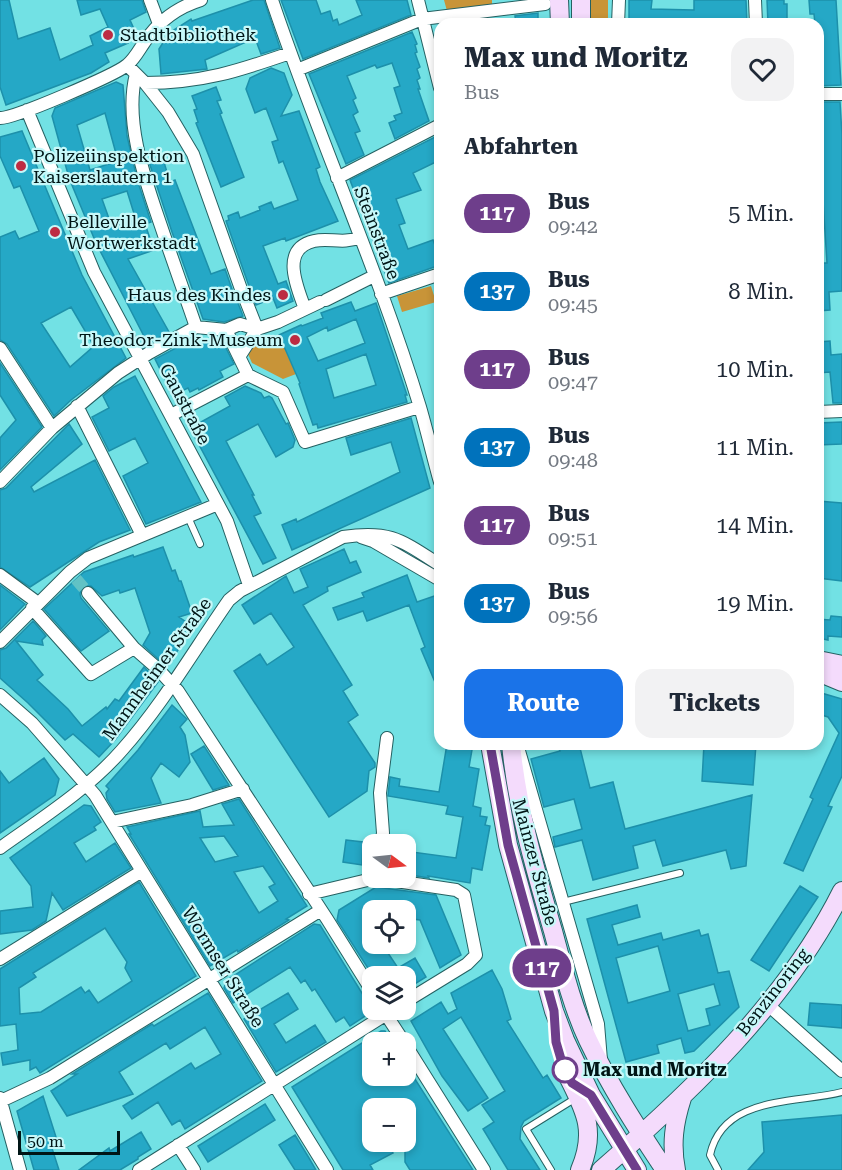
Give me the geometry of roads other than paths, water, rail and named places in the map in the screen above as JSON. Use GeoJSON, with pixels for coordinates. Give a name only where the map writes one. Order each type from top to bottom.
{"type":"FeatureCollection","features":[{"type":"Feature","properties":{"kind":"main road"},"geometry":{"type":"LineString","coordinates":[[581,0],[581,18]]}},
{"type":"Feature","properties":{"kind":"main road"},"geometry":{"type":"LineString","coordinates":[[552,2],[558,18]]}},
{"type":"Feature","properties":{"kind":"main road"},"geometry":{"type":"LineString","coordinates":[[824,661],[842,665]]}},
{"type":"Feature","properties":{"kind":"main road"},"geometry":{"type":"LineString","coordinates":[[824,674],[842,682]]}},
{"type":"Feature","properties":{"kind":"main road","name":"Mainzer Straße"},"geometry":{"type":"LineString","coordinates":[[491,750],[508,845],[554,1011],[558,1051],[580,1092]]}},
{"type":"Feature","properties":{"kind":"main road","name":"Mainzer Straße"},"geometry":{"type":"LineString","coordinates":[[512,750],[515,784],[527,842],[574,1006],[619,1101],[665,1170]]}},
{"type":"Feature","properties":{"kind":"main road","name":"Benzinoring"},"geometry":{"type":"LineString","coordinates":[[601,1170],[684,1094],[767,1004],[804,956],[842,891]]}},
{"type":"Feature","properties":{"kind":"main road"},"geometry":{"type":"LineString","coordinates":[[580,1092],[637,1170]]}},
{"type":"Feature","properties":{"kind":"main road"},"geometry":{"type":"LineString","coordinates":[[580,1092],[589,1126],[586,1156],[580,1170]]}},
{"type":"Feature","properties":{"kind":"main road"},"geometry":{"type":"LineString","coordinates":[[676,1170],[672,1142],[675,1120],[684,1094]]}},
{"type":"Feature","properties":{"kind":"street"},"geometry":{"type":"LineString","coordinates":[[150,0],[159,24]]}},
{"type":"Feature","properties":{"kind":"street"},"geometry":{"type":"LineString","coordinates":[[196,327],[141,162],[132,114],[131,70],[159,24],[174,12],[201,0]]}},
{"type":"Feature","properties":{"kind":"street","name":"Steinstraße"},"geometry":{"type":"LineString","coordinates":[[272,0],[381,294],[419,407],[434,461]]}},
{"type":"Feature","properties":{"kind":"street"},"geometry":{"type":"LineString","coordinates":[[418,0],[434,65]]}},
{"type":"Feature","properties":{"kind":"street"},"geometry":{"type":"LineString","coordinates":[[618,18],[619,0]]}},
{"type":"Feature","properties":{"kind":"street"},"geometry":{"type":"LineString","coordinates":[[755,0],[756,18]]}},
{"type":"Feature","properties":{"kind":"street"},"geometry":{"type":"LineString","coordinates":[[297,70],[422,19],[552,2]]}},
{"type":"Feature","properties":{"kind":"street"},"geometry":{"type":"LineString","coordinates":[[146,83],[176,83],[206,79],[229,74],[290,53]]}},
{"type":"Feature","properties":{"kind":"street"},"geometry":{"type":"LineString","coordinates":[[131,70],[146,83],[168,112],[193,154],[241,289]]}},
{"type":"Feature","properties":{"kind":"street"},"geometry":{"type":"LineString","coordinates":[[0,118],[6,118],[131,70]]}},
{"type":"Feature","properties":{"kind":"street"},"geometry":{"type":"LineString","coordinates":[[824,94],[842,94]]}},
{"type":"Feature","properties":{"kind":"street","name":"Gaustraße"},"geometry":{"type":"LineString","coordinates":[[27,110],[94,272],[227,521],[249,585]]}},
{"type":"Feature","properties":{"kind":"street"},"geometry":{"type":"LineString","coordinates":[[337,178],[434,128]]}},
{"type":"Feature","properties":{"kind":"street"},"geometry":{"type":"LineString","coordinates":[[305,309],[292,271],[296,254],[313,241],[340,242],[360,237]]}},
{"type":"Feature","properties":{"kind":"street"},"geometry":{"type":"LineString","coordinates":[[0,482],[52,428],[118,373],[196,327],[226,330],[240,324],[257,329],[278,322],[374,276]]}},
{"type":"Feature","properties":{"kind":"street"},"geometry":{"type":"LineString","coordinates":[[381,294],[434,276]]}},
{"type":"Feature","properties":{"kind":"street"},"geometry":{"type":"LineString","coordinates":[[246,301],[257,329]]}},
{"type":"Feature","properties":{"kind":"street"},"geometry":{"type":"LineString","coordinates":[[239,357],[257,329]]}},
{"type":"Feature","properties":{"kind":"street"},"geometry":{"type":"LineString","coordinates":[[226,330],[248,375],[283,392],[305,442],[419,407]]}},
{"type":"Feature","properties":{"kind":"street"},"geometry":{"type":"LineString","coordinates":[[0,348],[52,428]]}},
{"type":"Feature","properties":{"kind":"street"},"geometry":{"type":"LineString","coordinates":[[171,415],[248,375]]}},
{"type":"Feature","properties":{"kind":"street"},"geometry":{"type":"LineString","coordinates":[[77,406],[142,535]]}},
{"type":"Feature","properties":{"kind":"street"},"geometry":{"type":"LineString","coordinates":[[824,412],[842,411]]}},
{"type":"Feature","properties":{"kind":"street"},"geometry":{"type":"LineString","coordinates":[[0,642],[35,606],[73,575],[88,558],[218,504]]}},
{"type":"Feature","properties":{"kind":"street","name":"Mannheimer Straße"},"geometry":{"type":"LineString","coordinates":[[0,848],[86,784],[122,750],[229,600],[249,585],[343,537],[357,535],[377,534],[395,539],[434,562]]}},
{"type":"Feature","properties":{"kind":"street"},"geometry":{"type":"LineString","coordinates":[[357,535],[373,541],[434,577]]}},
{"type":"Feature","properties":{"kind":"street"},"geometry":{"type":"LineString","coordinates":[[0,575],[35,606],[91,674],[134,648]]}},
{"type":"Feature","properties":{"kind":"street"},"geometry":{"type":"LineString","coordinates":[[88,593],[134,648],[172,683],[362,975]]}},
{"type":"Feature","properties":{"kind":"street","name":"Wormser Straße"},"geometry":{"type":"LineString","coordinates":[[0,695],[32,723],[86,784],[211,980],[327,1170]]}},
{"type":"Feature","properties":{"kind":"street"},"geometry":{"type":"LineString","coordinates":[[383,834],[380,793],[387,738]]}},
{"type":"Feature","properties":{"kind":"street"},"geometry":{"type":"LineString","coordinates":[[519,750],[598,1024],[601,1067]]}},
{"type":"Feature","properties":{"kind":"street"},"geometry":{"type":"LineString","coordinates":[[112,822],[192,805],[243,789]]}},
{"type":"Feature","properties":{"kind":"street"},"geometry":{"type":"LineString","coordinates":[[0,959],[142,871]]}},
{"type":"Feature","properties":{"kind":"street"},"geometry":{"type":"LineString","coordinates":[[309,894],[376,878],[456,890],[464,894],[476,955],[467,964],[416,995]]}},
{"type":"Feature","properties":{"kind":"street"},"geometry":{"type":"LineString","coordinates":[[20,1170],[0,1099],[50,1078],[321,910]]}},
{"type":"Feature","properties":{"kind":"street"},"geometry":{"type":"LineString","coordinates":[[767,1004],[842,1071]]}},
{"type":"Feature","properties":{"kind":"street"},"geometry":{"type":"LineString","coordinates":[[139,1170],[374,1020]]}},
{"type":"Feature","properties":{"kind":"street"},"geometry":{"type":"LineString","coordinates":[[416,1061],[484,1170]]}},
{"type":"Feature","properties":{"kind":"street"},"geometry":{"type":"LineString","coordinates":[[178,1145],[194,1170]]}},
{"type":"Feature","properties":{"kind":"lane"},"geometry":{"type":"LineString","coordinates":[[188,516],[200,544]]}},
{"type":"Feature","properties":{"kind":"lane"},"geometry":{"type":"LineString","coordinates":[[563,902],[680,873]]}},
{"type":"Feature","properties":{"kind":"lane"},"geometry":{"type":"LineString","coordinates":[[551,1170],[526,1129],[580,1092]]}},
{"type":"Feature","properties":{"kind":"lane"},"geometry":{"type":"LineString","coordinates":[[718,1170],[710,1155],[713,1140],[734,1116],[772,1103],[842,1092]]}},
{"type":"Feature","properties":{"kind":"tunnel"},"geometry":{"type":"LineString","coordinates":[[76,579],[88,593]]}},
{"type":"Feature","properties":{"kind":"place","name":"Stadtbibliothek"},"geometry":{"type":"Point","coordinates":[108,35]}},
{"type":"Feature","properties":{"kind":"place","name":"Polizeiinspektion Kaiserslautern 1"},"geometry":{"type":"Point","coordinates":[21,166]}},
{"type":"Feature","properties":{"kind":"place","name":"Belleville Wortwerkstadt"},"geometry":{"type":"Point","coordinates":[55,232]}},
{"type":"Feature","properties":{"kind":"place","name":"Haus des Kindes"},"geometry":{"type":"Point","coordinates":[283,295]}},
{"type":"Feature","properties":{"kind":"place","name":"Theodor-Zink-Museum"},"geometry":{"type":"Point","coordinates":[295,340]}},
{"type":"Feature","properties":{"kind":"place","name":"Max und Moritz"},"geometry":{"type":"Point","coordinates":[565,1070]}}]}
